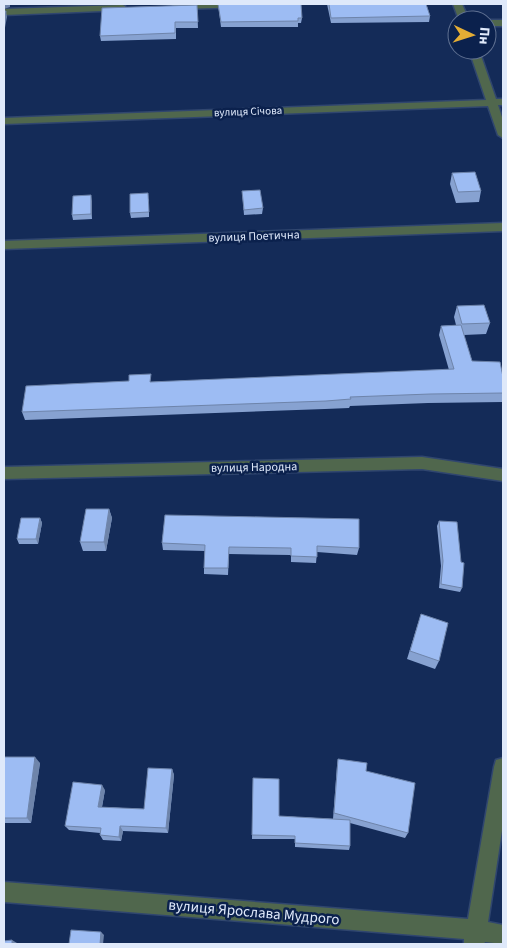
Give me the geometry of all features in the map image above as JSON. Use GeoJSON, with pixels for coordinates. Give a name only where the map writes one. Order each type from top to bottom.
{"type":"FeatureCollection","features":[{"type":"Feature","properties":{"kind":"street"},"geometry":{"type":"LineString","coordinates":[[171,6],[250,4]]}},
{"type":"Feature","properties":{"kind":"street"},"geometry":{"type":"LineString","coordinates":[[4,12],[132,8]]}},
{"type":"Feature","properties":{"kind":"street"},"geometry":{"type":"LineString","coordinates":[[479,60],[498,102],[503,135]]}},
{"type":"Feature","properties":{"kind":"street","name":"вулиця Січова"},"geometry":{"type":"LineString","coordinates":[[4,121],[498,102]]}},
{"type":"Feature","properties":{"kind":"street","name":"вулиця Поетична"},"geometry":{"type":"LineString","coordinates":[[4,245],[503,227]]}},
{"type":"Feature","properties":{"kind":"street","name":"вулиця Народна"},"geometry":{"type":"LineString","coordinates":[[4,472],[422,463],[503,475]]}},
{"type":"Feature","properties":{"kind":"street"},"geometry":{"type":"LineString","coordinates":[[475,937],[503,767]]}},
{"type":"Feature","properties":{"kind":"street","name":"вулиця Ярослава Мудрого"},"geometry":{"type":"LineString","coordinates":[[4,892],[475,937],[503,936]]}},
{"type":"Feature","properties":{"kind":"building"},"geometry":{"type":"Polygon","coordinates":[[[218,4],[301,4],[302,18],[298,18],[298,21],[221,22],[218,4]]]}},
{"type":"Feature","properties":{"kind":"building"},"geometry":{"type":"Polygon","coordinates":[[[329,4],[426,4],[430,16],[331,18],[329,4]]]}},
{"type":"Feature","properties":{"kind":"building"},"geometry":{"type":"Polygon","coordinates":[[[197,5],[198,22],[175,22],[175,33],[100,36],[102,8],[197,5]]]}},
{"type":"Feature","properties":{"kind":"building"},"geometry":{"type":"Polygon","coordinates":[[[475,172],[481,191],[458,192],[452,173],[475,172]]]}},
{"type":"Feature","properties":{"kind":"building"},"geometry":{"type":"Polygon","coordinates":[[[260,190],[263,208],[244,210],[242,191],[260,190]]]}},
{"type":"Feature","properties":{"kind":"building"},"geometry":{"type":"Polygon","coordinates":[[[148,193],[149,212],[130,213],[130,194],[148,193]]]}},
{"type":"Feature","properties":{"kind":"building"},"geometry":{"type":"Polygon","coordinates":[[[91,195],[91,214],[72,215],[73,196],[91,195]]]}},
{"type":"Feature","properties":{"kind":"building"},"geometry":{"type":"Polygon","coordinates":[[[484,305],[490,323],[462,324],[457,306],[484,305]]]}},
{"type":"Feature","properties":{"kind":"building"},"geometry":{"type":"Polygon","coordinates":[[[461,325],[472,361],[500,362],[503,377],[503,393],[350,397],[351,399],[326,401],[22,412],[26,386],[129,381],[129,375],[151,374],[150,382],[454,369],[441,326],[461,325]]]}},
{"type":"Feature","properties":{"kind":"building"},"geometry":{"type":"Polygon","coordinates":[[[86,509],[109,509],[104,542],[80,542],[86,509]]]}},
{"type":"Feature","properties":{"kind":"building"},"geometry":{"type":"Polygon","coordinates":[[[165,515],[359,519],[359,548],[317,546],[317,557],[291,556],[291,548],[229,547],[228,568],[204,568],[205,545],[162,543],[165,515]]]}},
{"type":"Feature","properties":{"kind":"building"},"geometry":{"type":"Polygon","coordinates":[[[21,518],[40,518],[36,539],[17,539],[21,518]]]}},
{"type":"Feature","properties":{"kind":"building"},"geometry":{"type":"Polygon","coordinates":[[[439,521],[457,522],[461,562],[464,563],[462,588],[441,584],[443,561],[439,521]]]}},
{"type":"Feature","properties":{"kind":"building"},"geometry":{"type":"Polygon","coordinates":[[[421,614],[448,623],[439,661],[410,651],[421,614]]]}},
{"type":"Feature","properties":{"kind":"building"},"geometry":{"type":"Polygon","coordinates":[[[4,757],[35,757],[27,818],[4,818],[4,757]]]}},
{"type":"Feature","properties":{"kind":"building"},"geometry":{"type":"Polygon","coordinates":[[[338,759],[367,763],[366,771],[415,783],[408,833],[334,813],[338,759]]]}},
{"type":"Feature","properties":{"kind":"building"},"geometry":{"type":"Polygon","coordinates":[[[148,768],[172,769],[166,828],[120,826],[119,837],[100,835],[101,828],[65,826],[73,782],[102,785],[98,807],[144,809],[148,768]]]}},
{"type":"Feature","properties":{"kind":"building"},"geometry":{"type":"Polygon","coordinates":[[[253,778],[279,779],[279,816],[350,820],[350,846],[295,843],[295,836],[252,835],[253,778]]]}},
{"type":"Feature","properties":{"kind":"building"},"geometry":{"type":"Polygon","coordinates":[[[71,930],[101,932],[100,944],[69,944],[71,930]]]}},
{"type":"Feature","properties":{"kind":"building"},"geometry":{"type":"Polygon","coordinates":[[[12,940],[12,944],[4,944],[4,941],[12,940]]]}}]}
